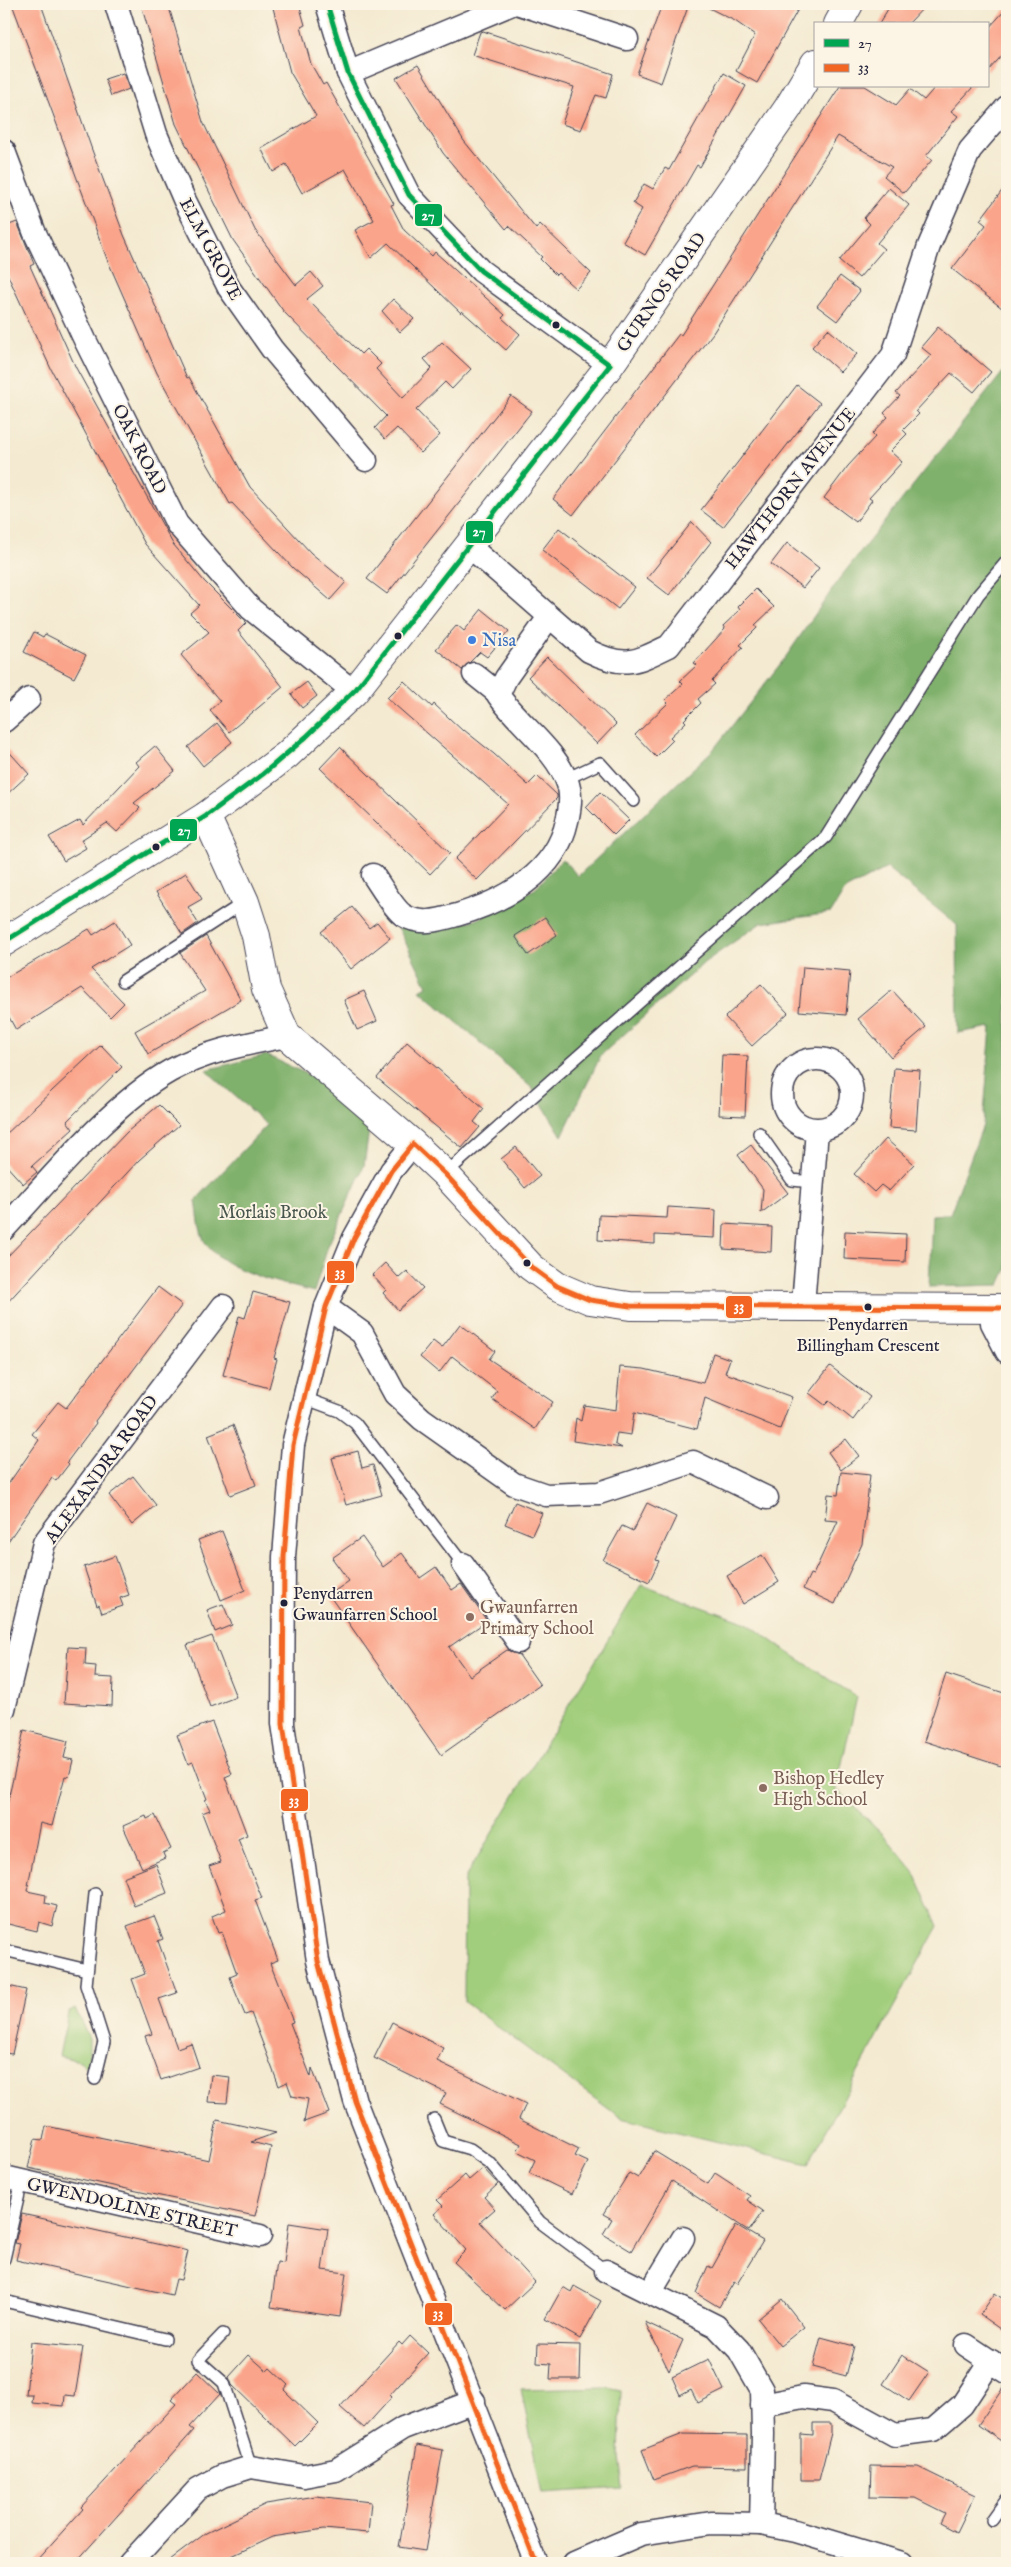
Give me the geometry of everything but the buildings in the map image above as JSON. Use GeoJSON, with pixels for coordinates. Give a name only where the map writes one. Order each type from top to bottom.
{"type":"FeatureCollection","features":[{"type":"Feature","properties":{"kind":"street","name":"ELM GROVE"},"geometry":{"type":"LineString","coordinates":[[116,4],[156,134],[184,198],[229,288],[278,356],[366,460]]}},
{"type":"Feature","properties":{"kind":"street"},"geometry":{"type":"LineString","coordinates":[[328,4],[348,73],[409,194],[481,271],[610,365]]}},
{"type":"Feature","properties":{"kind":"street"},"geometry":{"type":"LineString","coordinates":[[348,73],[512,4]]}},
{"type":"Feature","properties":{"kind":"street"},"geometry":{"type":"LineString","coordinates":[[520,4],[627,39]]}},
{"type":"Feature","properties":{"kind":"street"},"geometry":{"type":"LineString","coordinates":[[839,22],[849,4]]}},
{"type":"Feature","properties":{"kind":"street","name":"GURNOS ROAD"},"geometry":{"type":"LineString","coordinates":[[4,942],[206,816],[287,755],[354,692],[470,547],[610,365],[788,108],[814,65]]}},
{"type":"Feature","properties":{"kind":"street","name":"HAWTHORN AVENUE"},"geometry":{"type":"LineString","coordinates":[[470,547],[549,618],[590,651],[610,662],[639,660],[669,646],[893,355],[929,246],[970,150],[1007,108]]}},
{"type":"Feature","properties":{"kind":"street","name":"OAK ROAD"},"geometry":{"type":"LineString","coordinates":[[4,151],[34,231],[85,340],[177,524],[251,609],[354,692]]}},
{"type":"Feature","properties":{"kind":"street"},"geometry":{"type":"LineString","coordinates":[[499,694],[506,678],[549,618]]}},
{"type":"Feature","properties":{"kind":"street"},"geometry":{"type":"LineString","coordinates":[[373,875],[402,914],[429,923],[480,908],[521,887],[546,865],[564,835],[571,805],[566,779],[559,764],[509,711],[499,694],[474,674]]}},
{"type":"Feature","properties":{"kind":"street"},"geometry":{"type":"LineString","coordinates":[[4,721],[29,699]]}},
{"type":"Feature","properties":{"kind":"street"},"geometry":{"type":"LineString","coordinates":[[206,816],[245,902],[256,936],[266,988],[286,1036],[413,1144],[445,1174],[531,1267],[557,1286],[590,1300],[630,1306],[999,1308],[992,1323],[1007,1352]]}},
{"type":"Feature","properties":{"kind":"street"},"geometry":{"type":"LineString","coordinates":[[4,1229],[119,1107],[170,1071],[220,1050],[286,1036]]}},
{"type":"Feature","properties":{"kind":"street"},"geometry":{"type":"LineString","coordinates":[[803,1306],[817,1130]]}},
{"type":"Feature","properties":{"kind":"street"},"geometry":{"type":"LineString","coordinates":[[413,1144],[391,1171],[354,1238],[326,1307],[293,1445],[284,1557],[283,1724],[318,1961],[355,2101],[536,2563]]}},
{"type":"Feature","properties":{"kind":"street","name":"ALEXANDRA ROAD"},"geometry":{"type":"LineString","coordinates":[[4,1708],[44,1543],[223,1306]]}},
{"type":"Feature","properties":{"kind":"street"},"geometry":{"type":"LineString","coordinates":[[326,1307],[362,1333],[395,1394],[422,1419],[514,1484],[546,1495],[599,1493],[693,1462],[767,1498]]}},
{"type":"Feature","properties":{"kind":"street"},"geometry":{"type":"LineString","coordinates":[[463,1564],[518,1642]]}},
{"type":"Feature","properties":{"kind":"street","name":"GWENDOLINE STREET"},"geometry":{"type":"LineString","coordinates":[[13,2179],[260,2236]]}},
{"type":"Feature","properties":{"kind":"street"},"geometry":{"type":"LineString","coordinates":[[650,2293],[683,2238]]}},
{"type":"Feature","properties":{"kind":"street"},"geometry":{"type":"LineString","coordinates":[[606,2271],[716,2326],[739,2350],[762,2390],[761,2524]]}},
{"type":"Feature","properties":{"kind":"street"},"geometry":{"type":"LineString","coordinates":[[762,2405],[804,2396],[833,2401],[895,2435],[933,2430],[962,2405],[999,2367],[966,2345]]}},
{"type":"Feature","properties":{"kind":"street"},"geometry":{"type":"LineString","coordinates":[[130,2563],[198,2489],[222,2476],[251,2467],[304,2476],[336,2470],[402,2428],[474,2401]]}},
{"type":"Feature","properties":{"kind":"street"},"geometry":{"type":"LineString","coordinates":[[574,2563],[641,2534],[711,2523],[761,2524],[795,2531],[866,2558],[902,2563]]}},
{"type":"Feature","properties":{"kind":"lane"},"geometry":{"type":"LineString","coordinates":[[445,1174],[826,838],[978,595],[1007,561]]}},
{"type":"Feature","properties":{"kind":"lane"},"geometry":{"type":"LineString","coordinates":[[566,779],[600,763],[634,801]]}},
{"type":"Feature","properties":{"kind":"lane"},"geometry":{"type":"LineString","coordinates":[[123,981],[245,902]]}},
{"type":"Feature","properties":{"kind":"lane"},"geometry":{"type":"LineString","coordinates":[[759,1133],[792,1180],[812,1182]]}},
{"type":"Feature","properties":{"kind":"lane"},"geometry":{"type":"LineString","coordinates":[[304,1398],[339,1412],[355,1423],[463,1564]]}},
{"type":"Feature","properties":{"kind":"lane"},"geometry":{"type":"LineString","coordinates":[[94,2079],[104,2042],[86,1985],[95,1894]]}},
{"type":"Feature","properties":{"kind":"lane"},"geometry":{"type":"LineString","coordinates":[[4,1950],[87,1970]]}},
{"type":"Feature","properties":{"kind":"lane"},"geometry":{"type":"LineString","coordinates":[[434,2119],[443,2141],[470,2149],[491,2164],[540,2222],[606,2271]]}},
{"type":"Feature","properties":{"kind":"lane"},"geometry":{"type":"LineString","coordinates":[[4,2259],[13,2179]]}},
{"type":"Feature","properties":{"kind":"lane"},"geometry":{"type":"LineString","coordinates":[[4,2302],[165,2340]]}},
{"type":"Feature","properties":{"kind":"lane"},"geometry":{"type":"LineString","coordinates":[[223,2334],[198,2360],[224,2383],[251,2467]]}},
{"type":"Feature","properties":{"kind":"lane"},"geometry":{"type":"LineString","coordinates":[[992,2520],[1007,2499]]}},
{"type":"Feature","properties":{"kind":"green space"},"geometry":{"type":"Polygon","coordinates":[[[1007,367],[1007,1269],[1000,1285],[929,1287],[932,1215],[950,1214],[983,1125],[991,1027],[958,1033],[957,925],[887,868],[845,890],[831,913],[761,923],[705,962],[601,1055],[562,1136],[532,1088],[420,990],[427,986],[397,925],[427,931],[476,920],[535,889],[562,859],[578,876],[713,750],[785,658],[843,574],[1007,367]]]}},
{"type":"Feature","properties":{"kind":"green space","name":"Morlais Brook"},"geometry":{"type":"Polygon","coordinates":[[[266,1055],[324,1082],[370,1123],[364,1166],[328,1246],[314,1292],[239,1269],[214,1252],[205,1242],[200,1227],[196,1200],[267,1125],[206,1070],[266,1055]]]}},
{"type":"Feature","properties":{"kind":"green space"},"geometry":{"type":"Polygon","coordinates":[[[641,1585],[747,1623],[857,1697],[836,1789],[885,1836],[914,1871],[938,1926],[808,2164],[621,2118],[464,2002],[465,1878],[641,1585]]]}},
{"type":"Feature","properties":{"kind":"green space"},"geometry":{"type":"Polygon","coordinates":[[[75,2009],[89,2039],[89,2064],[86,2067],[80,2061],[59,2056],[68,2013],[75,2009]]]}},
{"type":"Feature","properties":{"kind":"green space"},"geometry":{"type":"Polygon","coordinates":[[[606,2387],[621,2390],[619,2457],[623,2488],[542,2493],[521,2389],[606,2387]]]}},
{"type":"Feature","properties":{"kind":"transit line","name":"27"},"geometry":{"type":"LineString","coordinates":[[327,4],[348,73],[409,195],[481,271],[610,365]]}},
{"type":"Feature","properties":{"kind":"transit line","name":"27"},"geometry":{"type":"LineString","coordinates":[[4,942],[206,816],[263,774],[306,737],[356,689],[610,365]]}},
{"type":"Feature","properties":{"kind":"transit line","name":"33"},"geometry":{"type":"LineString","coordinates":[[536,2563],[355,2101],[318,1961],[283,1724],[284,1557],[293,1445],[326,1307],[354,1238],[391,1171],[413,1144],[445,1174],[531,1267],[557,1286],[590,1300],[630,1306],[1007,1308]]}},
{"type":"Feature","properties":{"kind":"place","name":"Nisa"},"geometry":{"type":"Point","coordinates":[472,640]}},
{"type":"Feature","properties":{"kind":"place","name":"Penydarren Billingham Crescent"},"geometry":{"type":"Point","coordinates":[868,1307]}},
{"type":"Feature","properties":{"kind":"place","name":"Penydarren Gwaunfarren School"},"geometry":{"type":"Point","coordinates":[284,1603]}},
{"type":"Feature","properties":{"kind":"place","name":"Gwaunfarren Primary School"},"geometry":{"type":"Point","coordinates":[470,1617]}},
{"type":"Feature","properties":{"kind":"place","name":"Bishop Hedley High School"},"geometry":{"type":"Point","coordinates":[763,1788]}}]}
